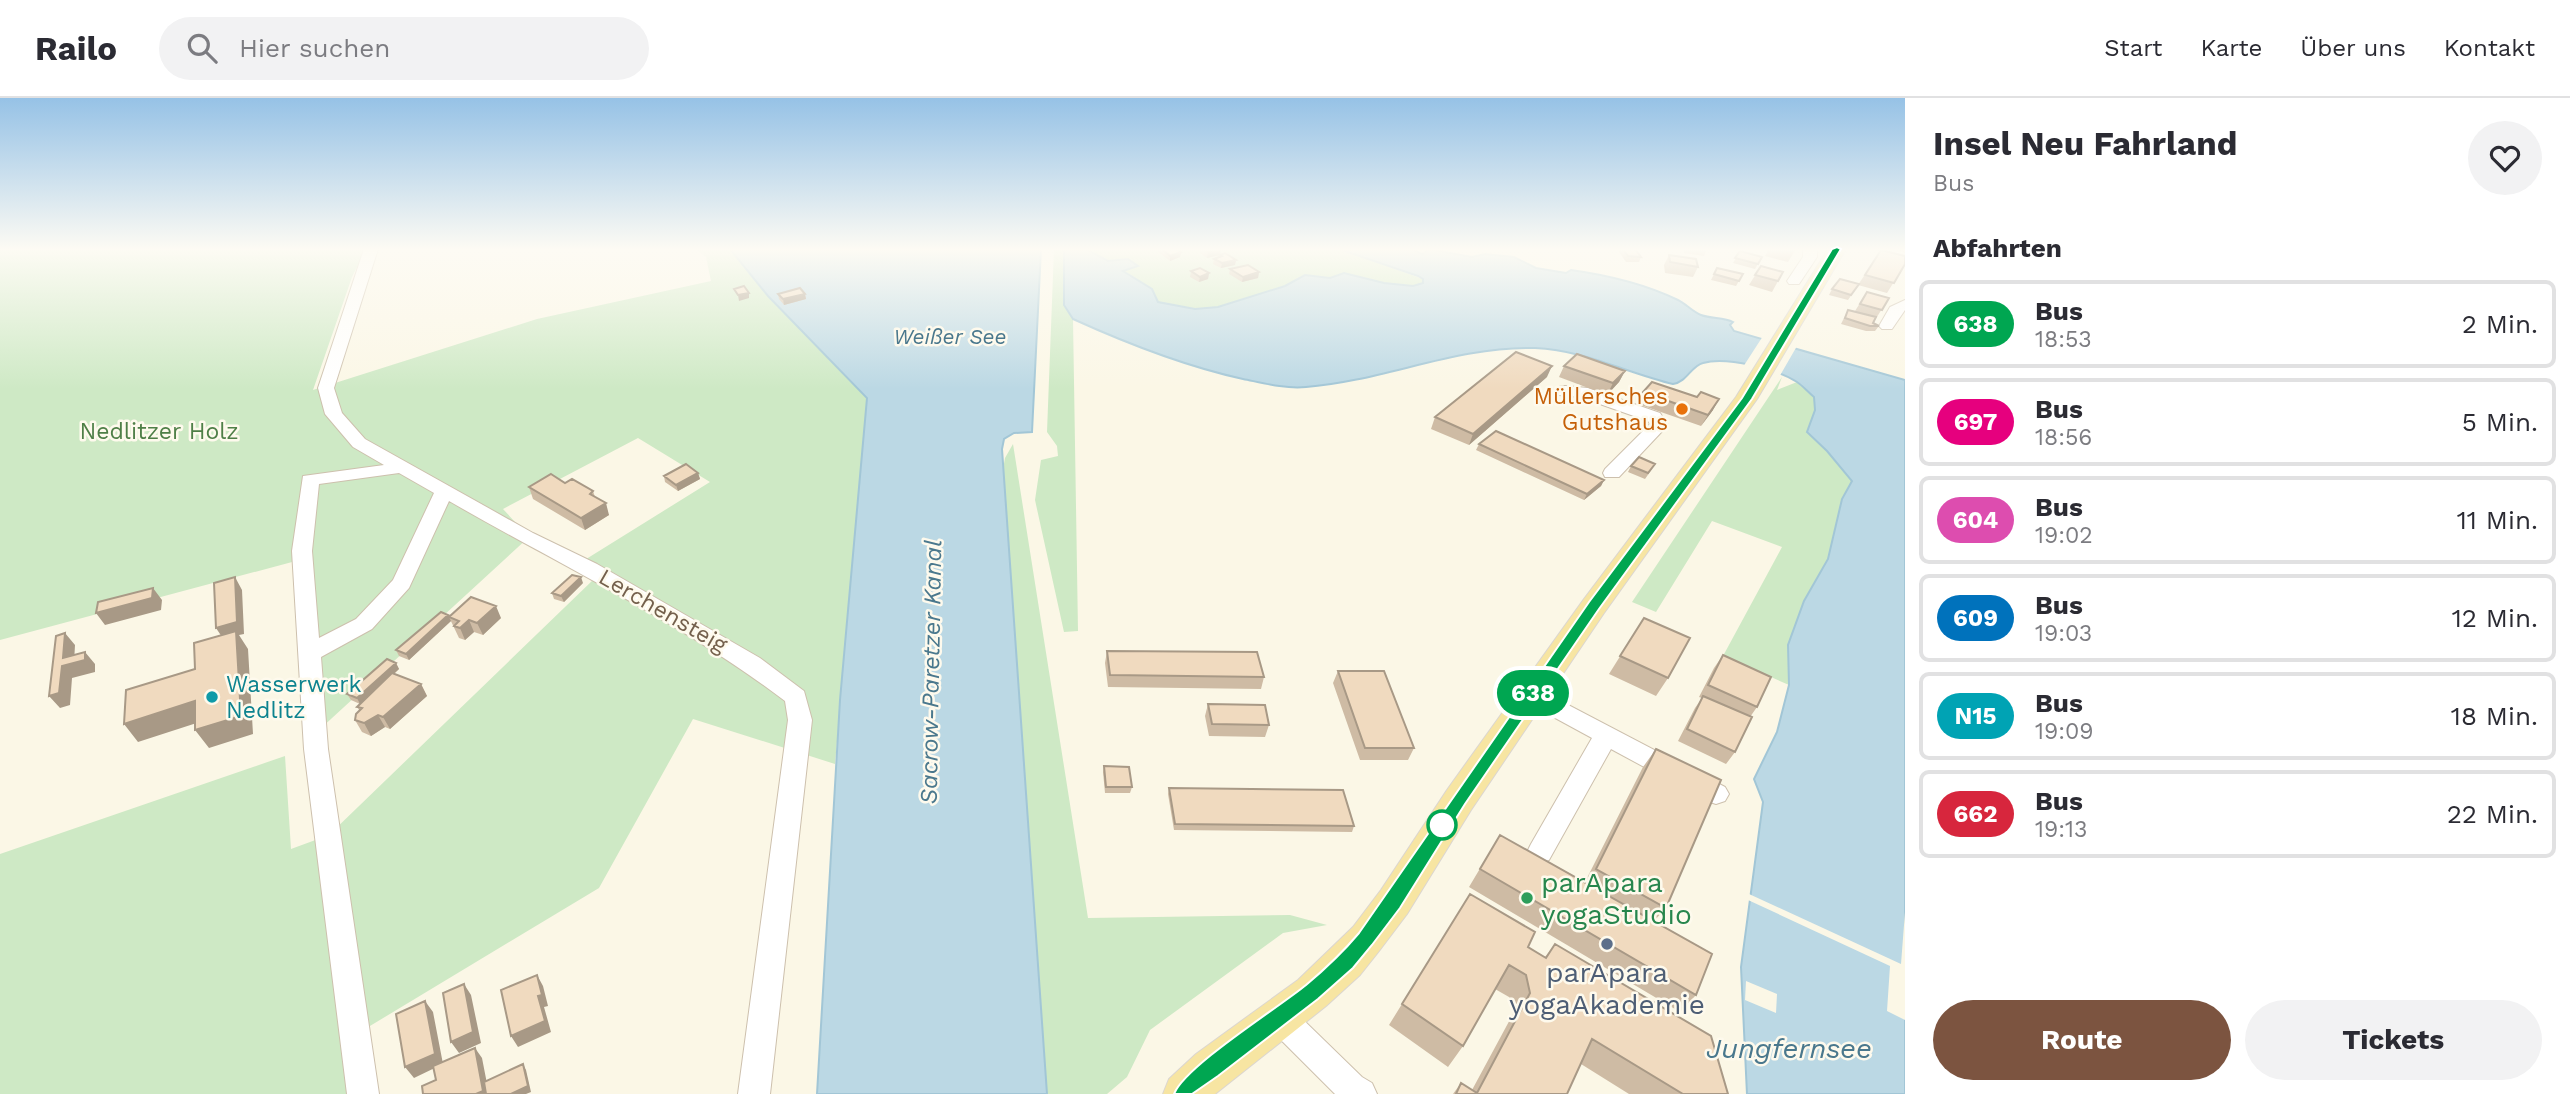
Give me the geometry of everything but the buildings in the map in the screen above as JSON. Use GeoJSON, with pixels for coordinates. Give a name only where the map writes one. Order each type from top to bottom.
{"type":"FeatureCollection","features":[{"type":"Feature","properties":{"kind":"main road"},"geometry":{"type":"LineString","coordinates":[[1184,1094],[1278,1016],[1312,993],[1346,962],[1366,939],[1394,902],[1459,800],[1532,695],[1746,399],[1809,295]]}},
{"type":"Feature","properties":{"kind":"street","name":"Lerchensteig"},"geometry":{"type":"LineString","coordinates":[[356,295],[326,388],[334,414],[359,443],[400,468],[635,595],[752,664],[796,697],[800,720],[754,1094]]}},
{"type":"Feature","properties":{"kind":"street"},"geometry":{"type":"LineString","coordinates":[[1887,327],[1895,310],[1905,304]]}},
{"type":"Feature","properties":{"kind":"street"},"geometry":{"type":"LineString","coordinates":[[1565,391],[1582,392],[1654,417],[1659,425],[1612,473]]}},
{"type":"Feature","properties":{"kind":"street"},"geometry":{"type":"LineString","coordinates":[[363,1094],[316,749],[302,551],[310,480],[400,468]]}},
{"type":"Feature","properties":{"kind":"street"},"geometry":{"type":"LineString","coordinates":[[309,653],[364,624],[402,583],[444,491]]}},
{"type":"Feature","properties":{"kind":"street"},"geometry":{"type":"LineString","coordinates":[[1532,695],[1716,794]]}},
{"type":"Feature","properties":{"kind":"street"},"geometry":{"type":"LineString","coordinates":[[1540,852],[1606,736]]}},
{"type":"Feature","properties":{"kind":"street"},"geometry":{"type":"LineString","coordinates":[[1278,1016],[1351,1088],[1361,1094]]}},
{"type":"Feature","properties":{"kind":"green space","name":"Nedlitzer Holz"},"geometry":{"type":"Polygon","coordinates":[[[0,295],[346,295],[313,390],[537,319],[645,295],[768,295],[867,398],[835,764],[693,719],[599,888],[355,1035],[363,1094],[0,1094],[0,854],[285,756],[291,849],[329,835],[593,580],[583,561],[710,482],[638,438],[503,509],[529,537],[319,730],[307,558],[0,640],[0,295]]]}},
{"type":"Feature","properties":{"kind":"green space"},"geometry":{"type":"Polygon","coordinates":[[[1052,295],[1064,295],[1064,305],[1073,319],[1078,631],[1064,632],[1035,500],[1041,460],[1058,456],[1057,446],[1047,432],[1052,295]]]}},
{"type":"Feature","properties":{"kind":"green space"},"geometry":{"type":"Polygon","coordinates":[[[1155,295],[1255,295],[1218,307],[1195,309],[1158,302],[1155,295]]]}},
{"type":"Feature","properties":{"kind":"green space"},"geometry":{"type":"Polygon","coordinates":[[[1782,377],[1777,390],[1797,382],[1814,397],[1815,410],[1807,432],[1852,481],[1842,499],[1828,559],[1804,601],[1788,645],[1789,685],[1723,656],[1782,547],[1712,521],[1656,612],[1632,602],[1782,377]]]}},
{"type":"Feature","properties":{"kind":"green space"},"geometry":{"type":"Polygon","coordinates":[[[1013,444],[1088,918],[1290,915],[1327,925],[1283,933],[1150,1030],[1127,1077],[1107,1094],[1047,1094],[1003,469],[1005,458],[1013,444]]]}},
{"type":"Feature","properties":{"kind":"water"},"geometry":{"type":"Polygon","coordinates":[[[1039,295],[1032,432],[1014,433],[1004,439],[1002,449],[1047,1094],[817,1094],[840,700],[867,398],[768,296],[1039,295]]]}},
{"type":"Feature","properties":{"kind":"water","name":"Jungfernsee"},"geometry":{"type":"Polygon","coordinates":[[[1064,295],[1155,295],[1158,302],[1195,309],[1218,307],[1255,295],[1668,295],[1701,315],[1733,322],[1730,325],[1734,331],[1905,380],[1905,1094],[1747,1094],[1741,967],[1763,802],[1754,779],[1777,732],[1789,685],[1788,645],[1804,601],[1828,559],[1842,499],[1852,481],[1807,432],[1815,410],[1814,397],[1788,377],[1765,368],[1738,363],[1703,363],[1673,384],[1588,357],[1535,348],[1477,352],[1335,384],[1282,386],[1221,374],[1135,346],[1073,319],[1064,305],[1064,295]]]}},
{"type":"Feature","properties":{"kind":"pier"},"geometry":{"type":"Polygon","coordinates":[[[1763,336],[1797,346],[1778,379],[1743,367],[1763,336]]]}},
{"type":"Feature","properties":{"kind":"pier"},"geometry":{"type":"Polygon","coordinates":[[[1749,894],[1901,964],[1905,912],[1905,1020],[1887,1011],[1890,966],[1748,900],[1749,894]]]}},
{"type":"Feature","properties":{"kind":"pier"},"geometry":{"type":"Polygon","coordinates":[[[1746,981],[1777,994],[1776,1013],[1745,1000],[1746,981]]]}},
{"type":"Feature","properties":{"kind":"bus line","name":"638"},"geometry":{"type":"LineString","coordinates":[[1184,1094],[1278,1016],[1312,993],[1346,962],[1366,939],[1394,902],[1459,800],[1594,606],[1746,399],[1809,295]]}},
{"type":"Feature","properties":{"kind":"place","name":"Müllersches Gutshaus"},"geometry":{"type":"Point","coordinates":[1682,409]}},
{"type":"Feature","properties":{"kind":"place","name":"Wasserwerk Nedlitz"},"geometry":{"type":"Point","coordinates":[212,697]}},
{"type":"Feature","properties":{"kind":"place","name":"parApara yogaStudio"},"geometry":{"type":"Point","coordinates":[1527,898]}},
{"type":"Feature","properties":{"kind":"place","name":"parApara yogaAkademie"},"geometry":{"type":"Point","coordinates":[1607,944]}},
{"type":"Feature","properties":{"kind":"water label","name":"Weißer See"},"geometry":{"type":"Point","coordinates":[950,336]}},
{"type":"Feature","properties":{"kind":"water label","name":"Sacrow-Paretzer Kanal"},"geometry":{"type":"Point","coordinates":[931,672]}}]}
